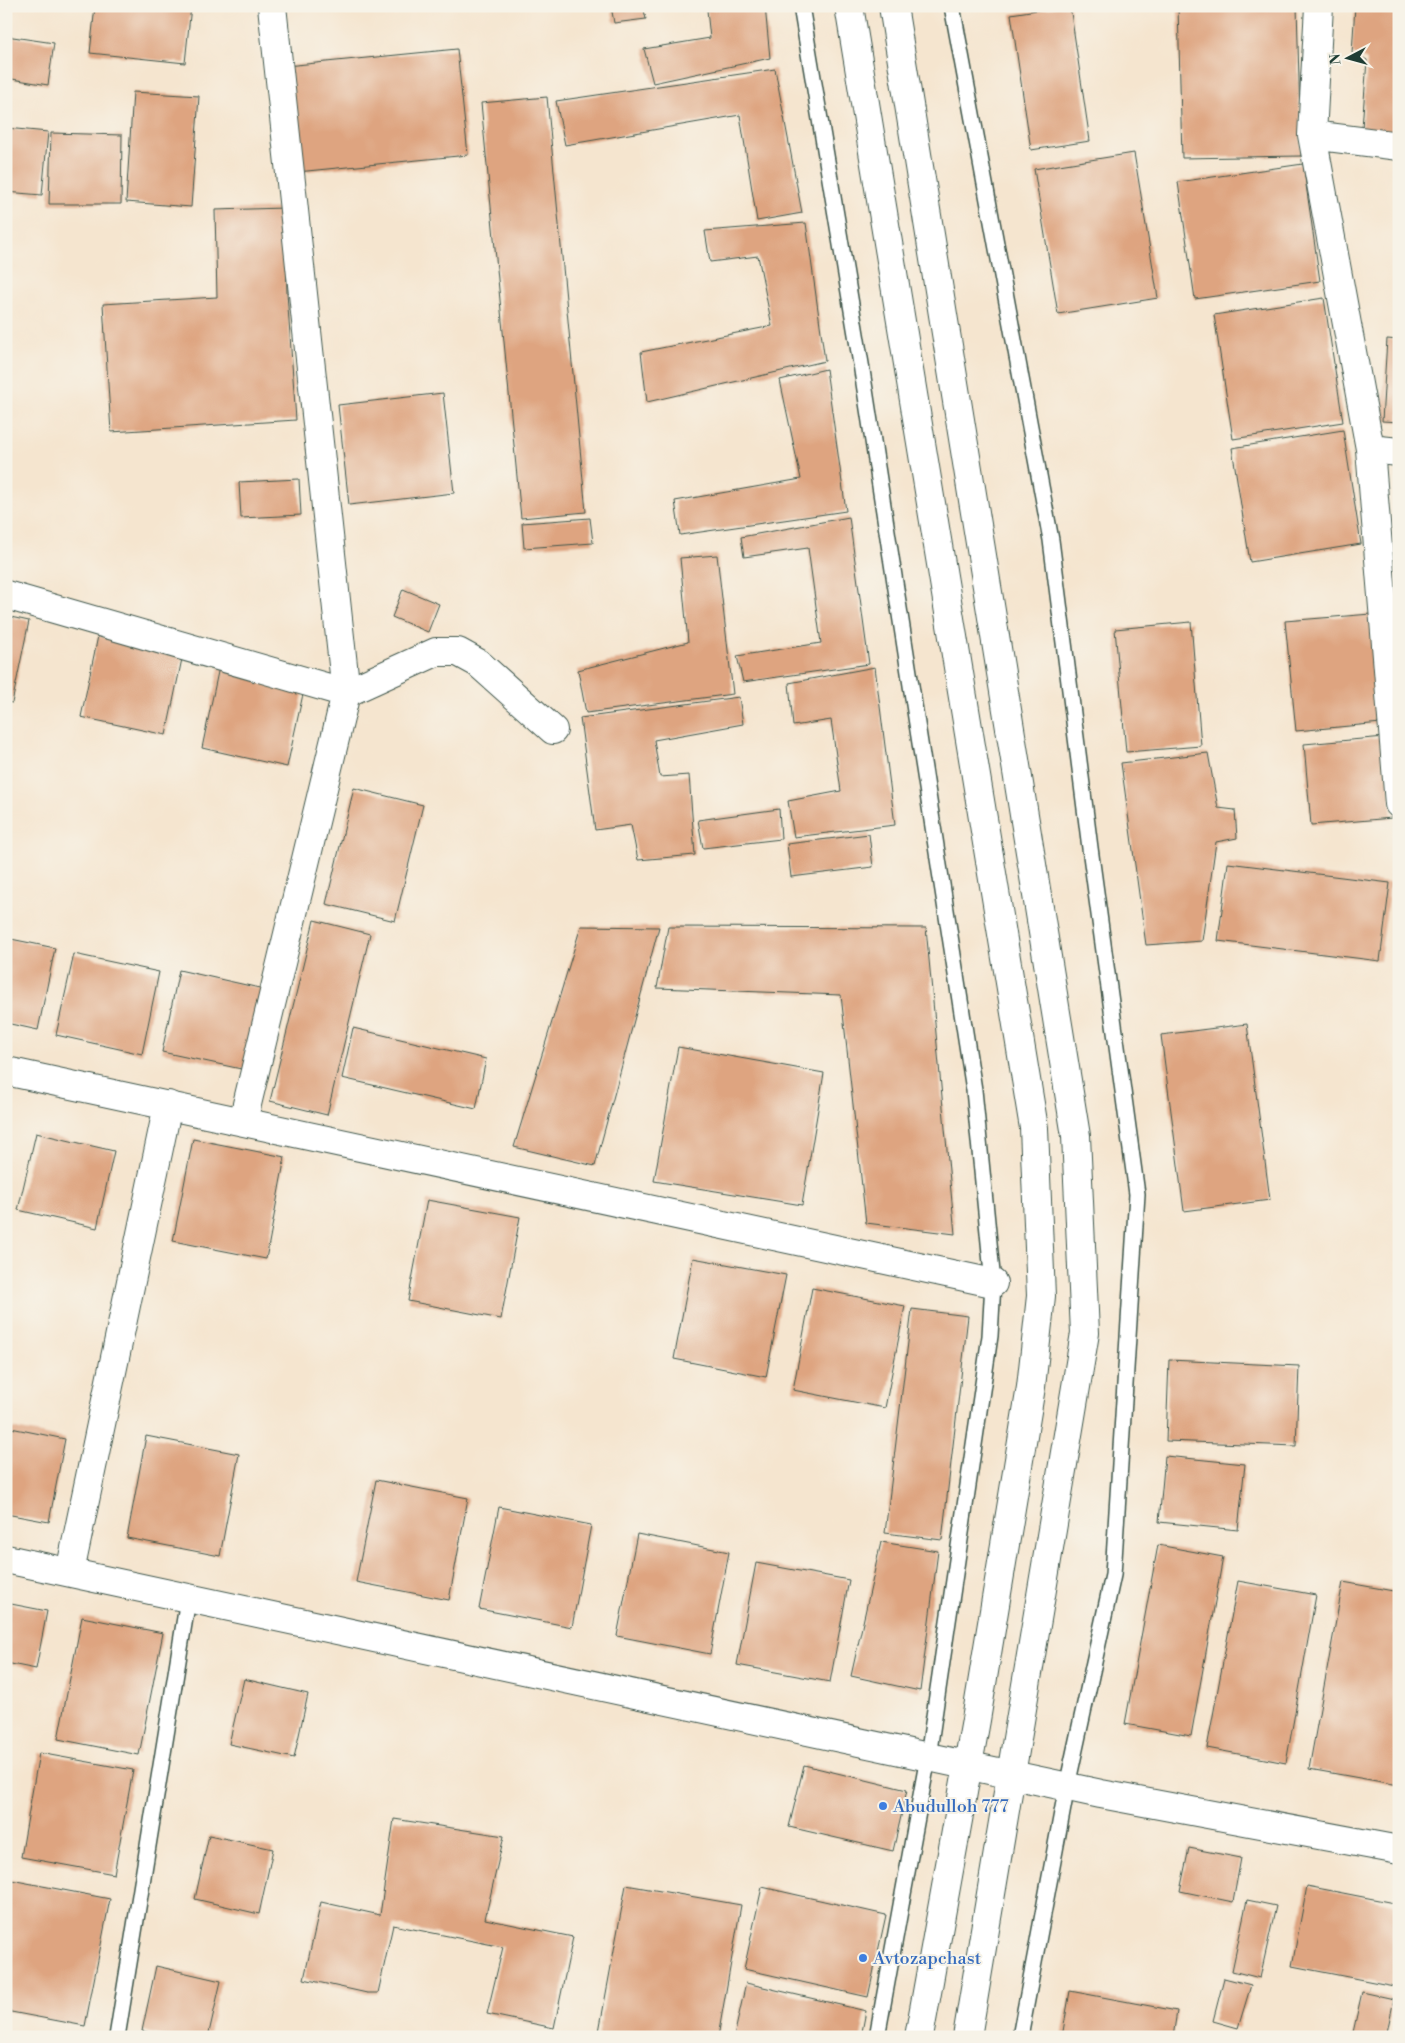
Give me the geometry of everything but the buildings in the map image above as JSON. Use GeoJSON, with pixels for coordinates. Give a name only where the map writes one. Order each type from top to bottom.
{"type":"FeatureCollection","features":[{"type":"Feature","properties":{"kind":"main road"},"geometry":{"type":"LineString","coordinates":[[244,1121],[346,693],[272,6]]}},
{"type":"Feature","properties":{"kind":"main road"},"geometry":{"type":"LineString","coordinates":[[849,6],[1034,1128],[1041,1296],[1031,1387],[968,1765],[919,2037]]}},
{"type":"Feature","properties":{"kind":"main road"},"geometry":{"type":"LineString","coordinates":[[893,6],[1076,1136],[1085,1333],[967,2037]]}},
{"type":"Feature","properties":{"kind":"main road"},"geometry":{"type":"LineString","coordinates":[[1319,6],[1312,135],[1370,448],[1399,804]]}},
{"type":"Feature","properties":{"kind":"main road"},"geometry":{"type":"LineString","coordinates":[[1312,135],[1399,146]]}},
{"type":"Feature","properties":{"kind":"main road"},"geometry":{"type":"LineString","coordinates":[[1370,448],[1399,452]]}},
{"type":"Feature","properties":{"kind":"main road"},"geometry":{"type":"LineString","coordinates":[[6,595],[346,693],[436,652],[458,652],[478,663],[553,730]]}},
{"type":"Feature","properties":{"kind":"main road"},"geometry":{"type":"LineString","coordinates":[[6,1071],[994,1284]]}},
{"type":"Feature","properties":{"kind":"main road"},"geometry":{"type":"LineString","coordinates":[[70,1572],[168,1105]]}},
{"type":"Feature","properties":{"kind":"main road"},"geometry":{"type":"LineString","coordinates":[[6,1559],[1012,1775],[1399,1850]]}},
{"type":"Feature","properties":{"kind":"lane"},"geometry":{"type":"LineString","coordinates":[[801,6],[861,364],[974,1090],[994,1284],[990,1336],[928,1757],[877,2037]]}},
{"type":"Feature","properties":{"kind":"lane"},"geometry":{"type":"LineString","coordinates":[[952,6],[1051,540],[1090,848],[1138,1194],[1113,1575],[1067,1786],[1020,2037]]}},
{"type":"Feature","properties":{"kind":"lane"},"geometry":{"type":"LineString","coordinates":[[117,2037],[188,1599]]}},
{"type":"Feature","properties":{"kind":"place","name":"Abudulloh 777"},"geometry":{"type":"Point","coordinates":[883,1806]}},
{"type":"Feature","properties":{"kind":"place","name":"Avtozapchast"},"geometry":{"type":"Point","coordinates":[863,1958]}}]}
